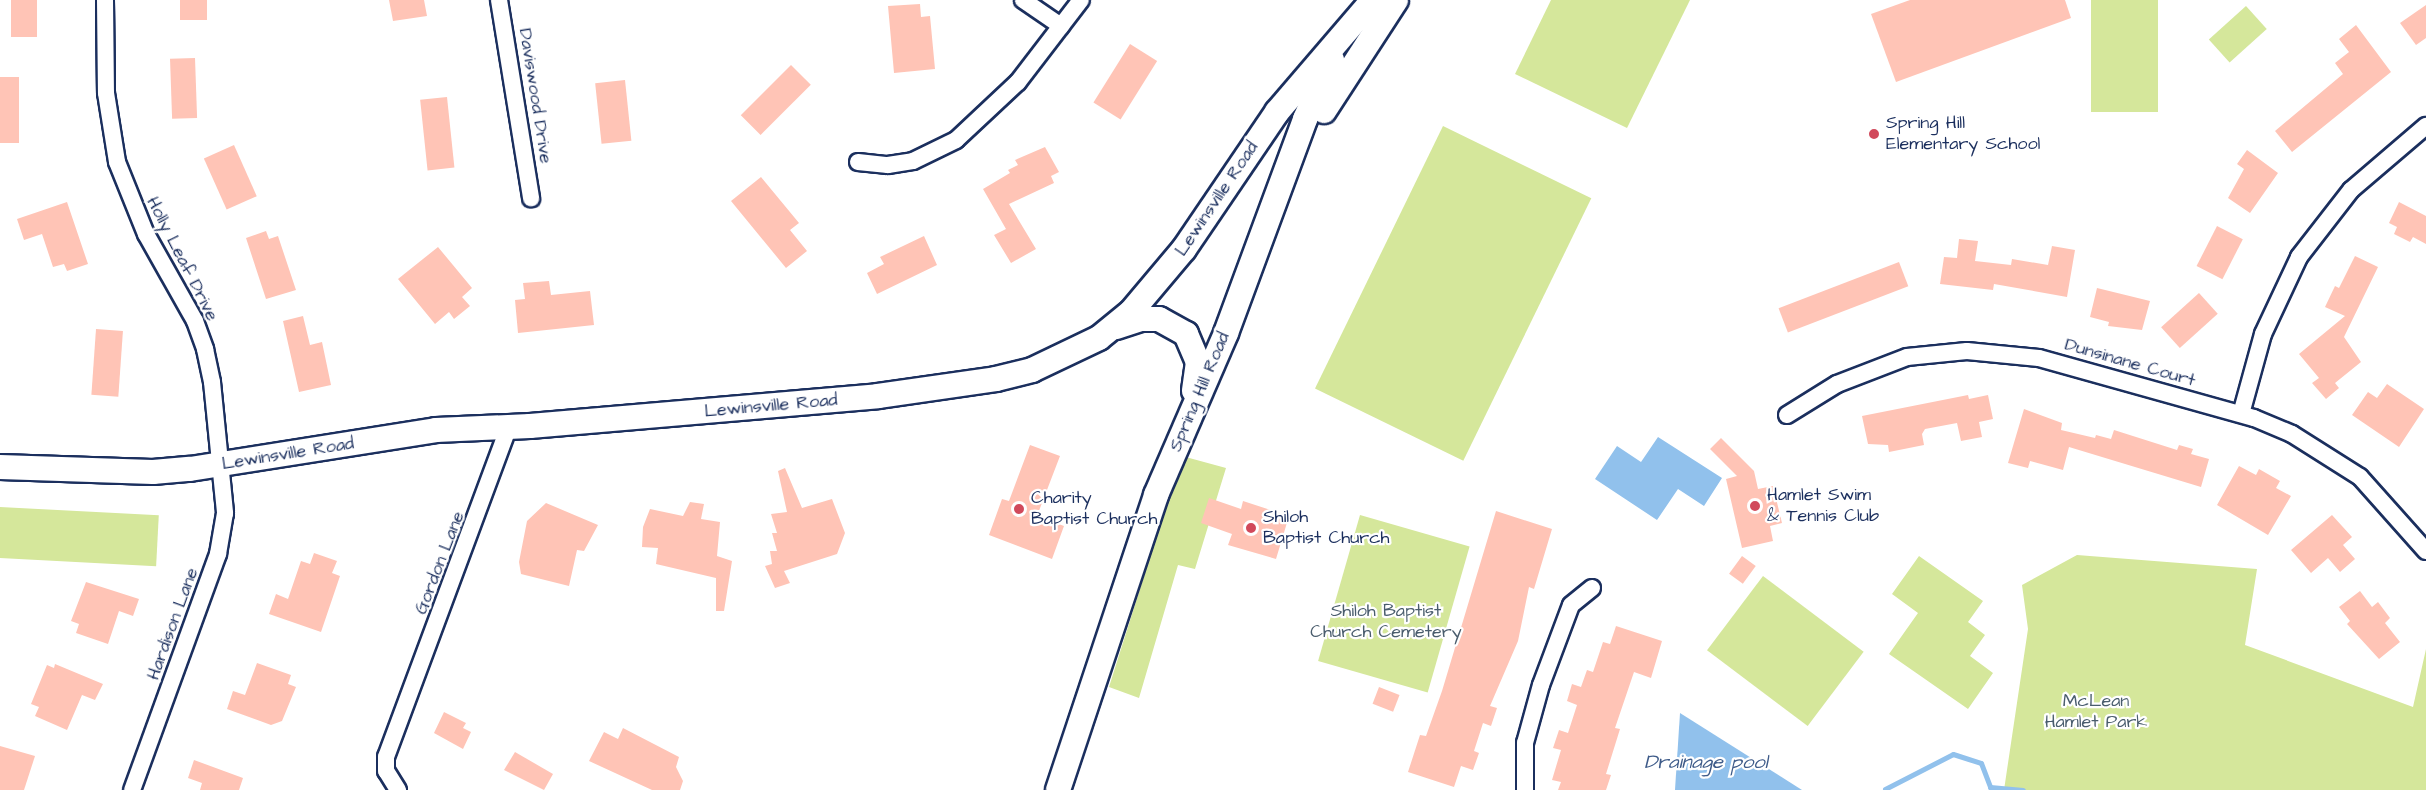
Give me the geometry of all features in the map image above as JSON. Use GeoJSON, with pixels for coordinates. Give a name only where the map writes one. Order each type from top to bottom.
{"type":"FeatureCollection","features":[{"type":"Feature","properties":{"kind":"main road","name":"Spring Hill Road"},"geometry":{"type":"LineString","coordinates":[[1058,790],[1156,495],[1189,413],[1226,333],[1305,119],[1344,35],[1357,0]]}},
{"type":"Feature","properties":{"kind":"main road","name":"Lewinsville Road"},"geometry":{"type":"LineString","coordinates":[[0,467],[153,472],[222,465],[436,430],[509,427],[847,399],[996,379],[1069,355],[1116,327],[1184,249],[1266,128],[1373,0]]}},
{"type":"Feature","properties":{"kind":"main road"},"geometry":{"type":"LineString","coordinates":[[1275,203],[1332,96],[1396,0]]}},
{"type":"Feature","properties":{"kind":"main road"},"geometry":{"type":"LineString","coordinates":[[1116,327],[1140,319],[1159,319],[1186,334],[1198,362],[1189,413]]}},
{"type":"Feature","properties":{"kind":"street","name":"Holly Leaf Drive"},"geometry":{"type":"LineString","coordinates":[[105,0],[106,93],[117,162],[146,234],[195,321],[205,349],[222,465]]}},
{"type":"Feature","properties":{"kind":"street","name":"Daviswood Drive"},"geometry":{"type":"LineString","coordinates":[[499,0],[531,198]]}},
{"type":"Feature","properties":{"kind":"street"},"geometry":{"type":"LineString","coordinates":[[1023,0],[1061,26]]}},
{"type":"Feature","properties":{"kind":"street"},"geometry":{"type":"LineString","coordinates":[[858,162],[888,165],[913,161],[956,140],[1000,102],[1081,0]]}},
{"type":"Feature","properties":{"kind":"street"},"geometry":{"type":"LineString","coordinates":[[2241,414],[2263,334],[2299,257],[2350,190],[2426,126]]}},
{"type":"Feature","properties":{"kind":"street","name":"Dunsinane Court"},"geometry":{"type":"LineString","coordinates":[[1787,415],[1837,384],[1907,357],[1967,351],[2039,358],[2241,414],[2292,434],[2343,464],[2381,496],[2426,551]]}},
{"type":"Feature","properties":{"kind":"street","name":"Gordon Lane"},"geometry":{"type":"LineString","coordinates":[[398,790],[386,771],[386,757],[509,427]]}},
{"type":"Feature","properties":{"kind":"street","name":"Hardison Lane"},"geometry":{"type":"LineString","coordinates":[[132,790],[218,554],[225,513],[222,465]]}},
{"type":"Feature","properties":{"kind":"street"},"geometry":{"type":"LineString","coordinates":[[1525,790],[1525,743],[1561,624],[1572,605],[1593,588]]}},
{"type":"Feature","properties":{"kind":"green space"},"geometry":{"type":"Polygon","coordinates":[[[1551,0],[1690,0],[1627,128],[1515,74],[1551,0]]]}},
{"type":"Feature","properties":{"kind":"green space"},"geometry":{"type":"Polygon","coordinates":[[[2091,0],[2158,0],[2158,112],[2091,112],[2091,0]]]}},
{"type":"Feature","properties":{"kind":"green space"},"geometry":{"type":"Polygon","coordinates":[[[2246,6],[2267,29],[2230,62],[2209,39],[2246,6]]]}},
{"type":"Feature","properties":{"kind":"green space"},"geometry":{"type":"Polygon","coordinates":[[[1443,126],[1591,198],[1463,461],[1315,388],[1443,126]]]}},
{"type":"Feature","properties":{"kind":"green space"},"geometry":{"type":"Polygon","coordinates":[[[1182,456],[1226,468],[1195,569],[1178,565],[1139,698],[1109,687],[1182,456]]]}},
{"type":"Feature","properties":{"kind":"green space"},"geometry":{"type":"Polygon","coordinates":[[[0,507],[159,515],[156,566],[0,558],[0,507]]]}},
{"type":"Feature","properties":{"kind":"green space","name":"Shiloh Baptist Church Cemetery"},"geometry":{"type":"Polygon","coordinates":[[[1360,515],[1470,546],[1428,693],[1318,661],[1360,515]]]}},
{"type":"Feature","properties":{"kind":"green space","name":"McLean Hamlet Park"},"geometry":{"type":"Polygon","coordinates":[[[2077,555],[2257,569],[2245,645],[2413,707],[2426,649],[2426,790],[2004,790],[2028,629],[2022,585],[2077,555]]]}},
{"type":"Feature","properties":{"kind":"green space"},"geometry":{"type":"Polygon","coordinates":[[[1919,556],[1983,601],[1968,622],[1985,635],[1970,656],[1993,673],[1968,709],[1889,654],[1918,613],[1892,594],[1919,556]]]}},
{"type":"Feature","properties":{"kind":"green space"},"geometry":{"type":"Polygon","coordinates":[[[1763,576],[1864,652],[1808,726],[1707,650],[1763,576]]]}},
{"type":"Feature","properties":{"kind":"water"},"geometry":{"type":"Polygon","coordinates":[[[1658,437],[1722,478],[1704,506],[1678,489],[1657,520],[1595,479],[1617,446],[1641,462],[1658,437]]]}},
{"type":"Feature","properties":{"kind":"water","name":"Drainage pool"},"geometry":{"type":"Polygon","coordinates":[[[1680,713],[1802,790],[1675,790],[1680,713]]]}},
{"type":"Feature","properties":{"kind":"building"},"geometry":{"type":"Polygon","coordinates":[[[11,0],[37,0],[37,37],[11,37],[11,0]]]}},
{"type":"Feature","properties":{"kind":"building"},"geometry":{"type":"Polygon","coordinates":[[[180,0],[207,0],[207,20],[180,20],[180,0]]]}},
{"type":"Feature","properties":{"kind":"building"},"geometry":{"type":"Polygon","coordinates":[[[389,0],[424,0],[427,16],[393,21],[389,0]]]}},
{"type":"Feature","properties":{"kind":"building"},"geometry":{"type":"Polygon","coordinates":[[[1910,0],[2065,0],[2071,18],[1896,82],[1871,14],[1910,0]]]}},
{"type":"Feature","properties":{"kind":"building"},"geometry":{"type":"Polygon","coordinates":[[[920,4],[921,17],[930,16],[935,69],[894,73],[888,6],[920,4]]]}},
{"type":"Feature","properties":{"kind":"building"},"geometry":{"type":"Polygon","coordinates":[[[2426,5],[2426,38],[2416,45],[2400,23],[2426,5]]]}},
{"type":"Feature","properties":{"kind":"building"},"geometry":{"type":"Polygon","coordinates":[[[2356,25],[2391,72],[2292,152],[2275,131],[2343,74],[2335,63],[2349,52],[2339,39],[2356,25]]]}},
{"type":"Feature","properties":{"kind":"building"},"geometry":{"type":"Polygon","coordinates":[[[1130,44],[1157,61],[1121,119],[1093,103],[1130,44]]]}},
{"type":"Feature","properties":{"kind":"building"},"geometry":{"type":"Polygon","coordinates":[[[195,58],[197,118],[172,119],[170,59],[195,58]]]}},
{"type":"Feature","properties":{"kind":"building"},"geometry":{"type":"Polygon","coordinates":[[[791,65],[811,85],[761,135],[741,115],[791,65]]]}},
{"type":"Feature","properties":{"kind":"building"},"geometry":{"type":"Polygon","coordinates":[[[0,77],[19,77],[19,143],[0,143],[0,77]]]}},
{"type":"Feature","properties":{"kind":"building"},"geometry":{"type":"Polygon","coordinates":[[[625,80],[631,141],[602,144],[595,83],[625,80]]]}},
{"type":"Feature","properties":{"kind":"building"},"geometry":{"type":"Polygon","coordinates":[[[447,97],[454,168],[428,170],[420,100],[447,97]]]}},
{"type":"Feature","properties":{"kind":"building"},"geometry":{"type":"Polygon","coordinates":[[[234,145],[257,196],[227,210],[204,158],[234,145]]]}},
{"type":"Feature","properties":{"kind":"building"},"geometry":{"type":"Polygon","coordinates":[[[1045,147],[1059,172],[1051,176],[1054,183],[1009,204],[1036,249],[1011,263],[994,235],[1006,229],[983,189],[1010,173],[1008,170],[1018,165],[1015,160],[1045,147]]]}},
{"type":"Feature","properties":{"kind":"building"},"geometry":{"type":"Polygon","coordinates":[[[2247,150],[2278,173],[2250,213],[2228,198],[2244,169],[2237,164],[2247,150]]]}},
{"type":"Feature","properties":{"kind":"building"},"geometry":{"type":"Polygon","coordinates":[[[761,177],[799,223],[790,230],[807,251],[786,268],[731,201],[761,177]]]}},
{"type":"Feature","properties":{"kind":"building"},"geometry":{"type":"Polygon","coordinates":[[[67,202],[88,264],[67,271],[64,264],[53,267],[42,234],[24,240],[17,219],[67,202]]]}},
{"type":"Feature","properties":{"kind":"building"},"geometry":{"type":"Polygon","coordinates":[[[2399,202],[2426,216],[2426,244],[2413,237],[2410,242],[2394,234],[2397,227],[2389,223],[2399,202]]]}},
{"type":"Feature","properties":{"kind":"building"},"geometry":{"type":"Polygon","coordinates":[[[2217,226],[2243,239],[2222,279],[2197,266],[2217,226]]]}},
{"type":"Feature","properties":{"kind":"building"},"geometry":{"type":"Polygon","coordinates":[[[266,231],[269,239],[278,236],[296,290],[266,299],[246,238],[266,231]]]}},
{"type":"Feature","properties":{"kind":"building"},"geometry":{"type":"Polygon","coordinates":[[[924,236],[937,265],[877,294],[867,273],[884,264],[880,257],[924,236]]]}},
{"type":"Feature","properties":{"kind":"building"},"geometry":{"type":"Polygon","coordinates":[[[1959,239],[1978,241],[1975,261],[2011,265],[2012,259],[2048,265],[2052,246],[2075,250],[2067,297],[1994,284],[1993,290],[1940,284],[1944,257],[1957,258],[1959,239]]]}},
{"type":"Feature","properties":{"kind":"building"},"geometry":{"type":"Polygon","coordinates":[[[438,247],[472,288],[462,297],[470,306],[454,319],[449,312],[435,324],[398,279],[438,247]]]}},
{"type":"Feature","properties":{"kind":"building"},"geometry":{"type":"Polygon","coordinates":[[[2355,256],[2378,267],[2344,337],[2361,362],[2335,383],[2339,388],[2326,399],[2312,383],[2319,378],[2299,354],[2345,316],[2325,307],[2335,286],[2339,288],[2355,256]]]}},
{"type":"Feature","properties":{"kind":"building"},"geometry":{"type":"Polygon","coordinates":[[[1899,262],[1908,286],[1788,333],[1779,308],[1899,262]]]}},
{"type":"Feature","properties":{"kind":"building"},"geometry":{"type":"Polygon","coordinates":[[[549,281],[551,295],[590,291],[594,325],[518,333],[515,300],[525,299],[523,283],[549,281]]]}},
{"type":"Feature","properties":{"kind":"building"},"geometry":{"type":"Polygon","coordinates":[[[2097,288],[2150,301],[2142,330],[2108,326],[2109,322],[2090,317],[2097,288]]]}},
{"type":"Feature","properties":{"kind":"building"},"geometry":{"type":"Polygon","coordinates":[[[2199,293],[2218,314],[2180,348],[2161,327],[2199,293]]]}},
{"type":"Feature","properties":{"kind":"building"},"geometry":{"type":"Polygon","coordinates":[[[303,316],[310,345],[322,342],[331,385],[299,392],[283,321],[303,316]]]}},
{"type":"Feature","properties":{"kind":"building"},"geometry":{"type":"Polygon","coordinates":[[[96,329],[123,331],[118,397],[91,395],[96,329]]]}},
{"type":"Feature","properties":{"kind":"building"},"geometry":{"type":"Polygon","coordinates":[[[2387,384],[2424,409],[2399,447],[2352,415],[2368,392],[2377,398],[2387,384]]]}},
{"type":"Feature","properties":{"kind":"building"},"geometry":{"type":"Polygon","coordinates":[[[1968,395],[1969,399],[1988,395],[1993,419],[1979,422],[1982,437],[1961,441],[1957,423],[1925,429],[1922,434],[1924,445],[1889,452],[1888,445],[1868,444],[1862,416],[1968,395]]]}},
{"type":"Feature","properties":{"kind":"building"},"geometry":{"type":"Polygon","coordinates":[[[2024,409],[2062,423],[2061,430],[2095,438],[2096,435],[2111,439],[2114,430],[2177,450],[2179,445],[2193,449],[2191,454],[2209,459],[2201,487],[2069,447],[2063,470],[2030,461],[2028,468],[2008,463],[2024,409]]]}},
{"type":"Feature","properties":{"kind":"building","name":"Hamlet Swim & Tennis Club"},"geometry":{"type":"Polygon","coordinates":[[[1721,438],[1754,471],[1758,489],[1773,486],[1782,523],[1770,526],[1773,541],[1742,548],[1726,479],[1737,476],[1710,449],[1721,438]]]}},
{"type":"Feature","properties":{"kind":"building","name":"Charity Baptist Church"},"geometry":{"type":"Polygon","coordinates":[[[1030,445],[1060,456],[1037,516],[1064,526],[1052,559],[989,535],[1002,499],[1009,501],[1030,445]]]}},
{"type":"Feature","properties":{"kind":"building"},"geometry":{"type":"Polygon","coordinates":[[[2239,466],[2256,475],[2259,469],[2280,481],[2276,488],[2291,496],[2268,535],[2217,505],[2239,466]]]}},
{"type":"Feature","properties":{"kind":"building"},"geometry":{"type":"Polygon","coordinates":[[[785,468],[802,508],[832,499],[845,533],[837,554],[784,571],[790,583],[775,588],[765,566],[772,564],[770,551],[777,551],[772,533],[777,533],[771,514],[787,512],[778,471],[785,468]]]}},
{"type":"Feature","properties":{"kind":"building","name":"Shiloh Baptist Church"},"geometry":{"type":"Polygon","coordinates":[[[1209,498],[1241,509],[1243,501],[1289,516],[1276,559],[1228,545],[1232,534],[1201,523],[1209,498]]]}},
{"type":"Feature","properties":{"kind":"building"},"geometry":{"type":"Polygon","coordinates":[[[690,502],[704,504],[701,519],[720,522],[717,556],[732,561],[724,611],[716,611],[716,578],[656,564],[658,548],[642,547],[643,527],[650,509],[683,516],[690,502]]]}},
{"type":"Feature","properties":{"kind":"building"},"geometry":{"type":"Polygon","coordinates":[[[546,503],[598,525],[584,551],[577,550],[569,586],[521,574],[519,562],[527,521],[546,503]]]}},
{"type":"Feature","properties":{"kind":"building"},"geometry":{"type":"Polygon","coordinates":[[[1496,511],[1552,529],[1534,589],[1529,587],[1518,641],[1490,706],[1497,708],[1491,726],[1483,723],[1474,751],[1479,753],[1473,770],[1461,766],[1454,787],[1408,772],[1420,735],[1426,736],[1442,691],[1496,511]]]}},
{"type":"Feature","properties":{"kind":"building"},"geometry":{"type":"Polygon","coordinates":[[[2332,515],[2352,537],[2343,545],[2355,559],[2340,572],[2328,558],[2311,573],[2291,550],[2332,515]]]}},
{"type":"Feature","properties":{"kind":"building"},"geometry":{"type":"Polygon","coordinates":[[[314,553],[337,561],[332,573],[340,576],[321,632],[269,614],[276,594],[288,599],[301,561],[310,564],[314,553]]]}},
{"type":"Feature","properties":{"kind":"building"},"geometry":{"type":"Polygon","coordinates":[[[1742,556],[1756,566],[1743,584],[1729,574],[1742,556]]]}},
{"type":"Feature","properties":{"kind":"building"},"geometry":{"type":"Polygon","coordinates":[[[86,582],[139,599],[133,616],[119,611],[108,644],[76,633],[79,624],[71,621],[86,582]]]}},
{"type":"Feature","properties":{"kind":"building"},"geometry":{"type":"Polygon","coordinates":[[[2360,591],[2372,607],[2378,602],[2390,618],[2385,623],[2400,642],[2379,659],[2347,624],[2350,621],[2339,607],[2360,591]]]}},
{"type":"Feature","properties":{"kind":"building"},"geometry":{"type":"Polygon","coordinates":[[[1616,626],[1662,641],[1651,678],[1634,672],[1615,728],[1620,729],[1606,774],[1611,775],[1606,790],[1558,790],[1561,782],[1552,780],[1561,750],[1553,748],[1559,730],[1568,733],[1577,705],[1567,701],[1572,684],[1581,687],[1587,670],[1593,672],[1603,642],[1610,644],[1616,626]]]}},
{"type":"Feature","properties":{"kind":"building"},"geometry":{"type":"Polygon","coordinates":[[[257,663],[291,675],[288,684],[296,687],[282,721],[271,725],[227,709],[233,691],[245,695],[257,663]]]}},
{"type":"Feature","properties":{"kind":"building"},"geometry":{"type":"Polygon","coordinates":[[[55,664],[103,684],[95,700],[82,695],[67,730],[35,716],[39,707],[31,704],[47,665],[54,668],[55,664]]]}},
{"type":"Feature","properties":{"kind":"building"},"geometry":{"type":"Polygon","coordinates":[[[1379,687],[1400,695],[1393,712],[1373,704],[1379,687]]]}},
{"type":"Feature","properties":{"kind":"building"},"geometry":{"type":"Polygon","coordinates":[[[444,712],[466,723],[463,728],[471,732],[463,749],[434,733],[444,712]]]}},
{"type":"Feature","properties":{"kind":"building"},"geometry":{"type":"Polygon","coordinates":[[[623,728],[679,757],[676,767],[683,781],[680,790],[652,790],[589,761],[604,732],[618,739],[623,728]]]}},
{"type":"Feature","properties":{"kind":"building"},"geometry":{"type":"Polygon","coordinates":[[[0,746],[35,756],[24,790],[0,790],[0,746]]]}},
{"type":"Feature","properties":{"kind":"building"},"geometry":{"type":"Polygon","coordinates":[[[515,752],[553,774],[544,790],[504,770],[515,752]]]}},
{"type":"Feature","properties":{"kind":"building"},"geometry":{"type":"Polygon","coordinates":[[[194,760],[243,778],[239,790],[200,790],[202,783],[188,778],[194,760]]]}},
{"type":"Feature","properties":{"kind":"waterway"},"geometry":{"type":"LineString","coordinates":[[1885,789],[1953,754],[1981,763],[1990,787],[2023,790]]}},
{"type":"Feature","properties":{"kind":"place","name":"Spring Hill Elementary School"},"geometry":{"type":"Point","coordinates":[1874,134]}},
{"type":"Feature","properties":{"kind":"place","name":"Hamlet Swim & Tennis Club"},"geometry":{"type":"Point","coordinates":[1755,506]}},
{"type":"Feature","properties":{"kind":"place","name":"Charity Baptist Church"},"geometry":{"type":"Point","coordinates":[1019,509]}},
{"type":"Feature","properties":{"kind":"place","name":"Shiloh Baptist Church"},"geometry":{"type":"Point","coordinates":[1251,528]}}]}
